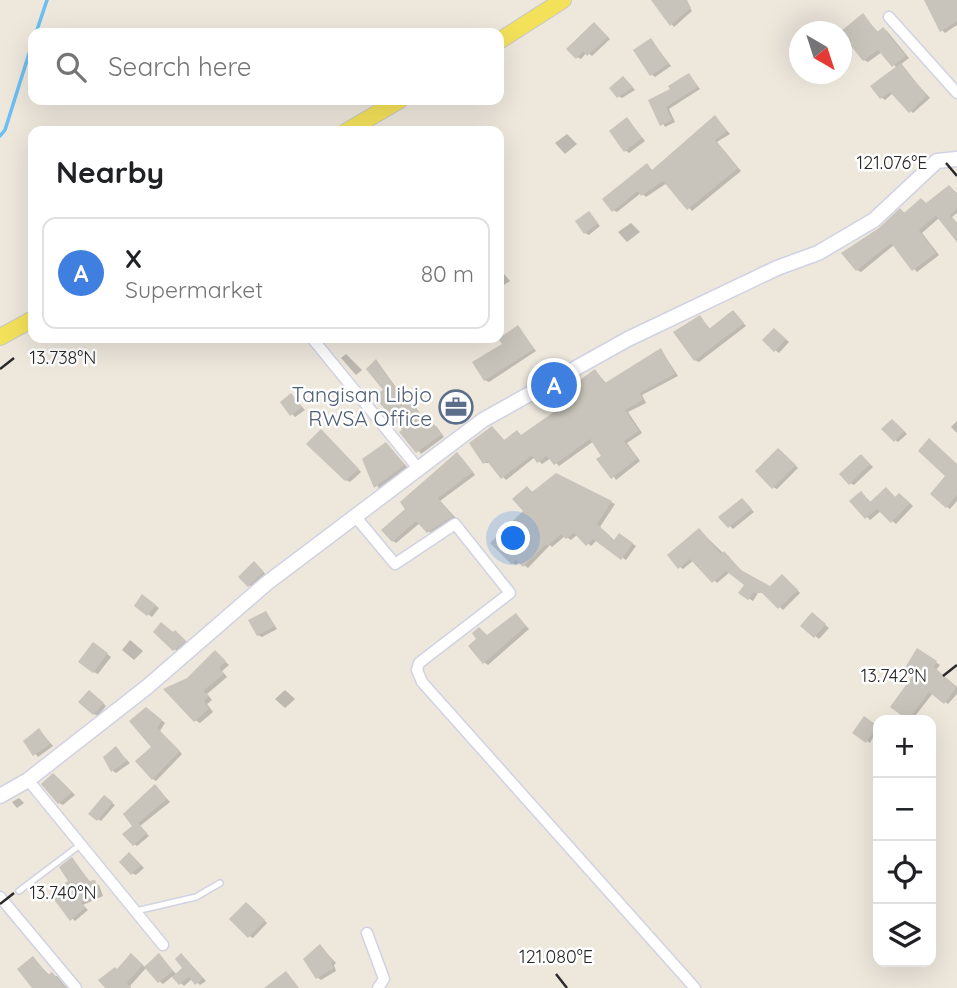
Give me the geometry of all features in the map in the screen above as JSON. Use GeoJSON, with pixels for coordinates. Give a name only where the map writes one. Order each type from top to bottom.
{"type":"FeatureCollection","features":[{"type":"Feature","properties":{"kind":"main road"},"geometry":{"type":"LineString","coordinates":[[504,38],[563,0]]}},
{"type":"Feature","properties":{"kind":"main road"},"geometry":{"type":"LineString","coordinates":[[356,126],[391,105]]}},
{"type":"Feature","properties":{"kind":"main road"},"geometry":{"type":"LineString","coordinates":[[0,337],[28,322]]}},
{"type":"Feature","properties":{"kind":"street"},"geometry":{"type":"LineString","coordinates":[[889,17],[957,93]]}},
{"type":"Feature","properties":{"kind":"street"},"geometry":{"type":"LineString","coordinates":[[0,796],[28,780],[147,687],[267,583],[417,467],[483,420],[628,339],[777,268],[818,253],[874,220],[937,161],[957,159]]}},
{"type":"Feature","properties":{"kind":"street"},"geometry":{"type":"LineString","coordinates":[[316,343],[417,467]]}},
{"type":"Feature","properties":{"kind":"street"},"geometry":{"type":"LineString","coordinates":[[355,516],[395,564],[455,524],[510,593],[419,663],[417,670],[422,682],[695,988]]}},
{"type":"Feature","properties":{"kind":"street"},"geometry":{"type":"LineString","coordinates":[[28,780],[163,945]]}},
{"type":"Feature","properties":{"kind":"street"},"geometry":{"type":"LineString","coordinates":[[0,897],[76,988]]}},
{"type":"Feature","properties":{"kind":"street"},"geometry":{"type":"LineString","coordinates":[[367,933],[384,979],[378,988]]}},
{"type":"Feature","properties":{"kind":"lane"},"geometry":{"type":"LineString","coordinates":[[19,891],[80,845]]}},
{"type":"Feature","properties":{"kind":"lane"},"geometry":{"type":"LineString","coordinates":[[136,911],[196,897],[220,883]]}},
{"type":"Feature","properties":{"kind":"building"},"geometry":{"type":"Polygon","coordinates":[[[651,0],[687,0],[691,8],[670,26],[651,0]]]}},
{"type":"Feature","properties":{"kind":"building"},"geometry":{"type":"Polygon","coordinates":[[[924,0],[957,0],[957,21],[940,32],[924,0]]]}},
{"type":"Feature","properties":{"kind":"building"},"geometry":{"type":"Polygon","coordinates":[[[863,13],[877,32],[883,27],[906,56],[892,67],[878,50],[863,61],[852,47],[852,22],[863,13]]]}},
{"type":"Feature","properties":{"kind":"building"},"geometry":{"type":"Polygon","coordinates":[[[594,22],[608,37],[587,56],[583,51],[576,59],[566,49],[594,22]]]}},
{"type":"Feature","properties":{"kind":"building"},"geometry":{"type":"Polygon","coordinates":[[[651,38],[668,64],[650,76],[633,50],[651,38]]]}},
{"type":"Feature","properties":{"kind":"building"},"geometry":{"type":"Polygon","coordinates":[[[901,63],[927,96],[909,113],[890,92],[880,99],[870,86],[901,63]]]}},
{"type":"Feature","properties":{"kind":"building"},"geometry":{"type":"Polygon","coordinates":[[[689,73],[698,87],[666,107],[672,120],[660,126],[648,100],[670,89],[668,86],[689,73]]]}},
{"type":"Feature","properties":{"kind":"building"},"geometry":{"type":"Polygon","coordinates":[[[623,76],[633,87],[617,98],[609,88],[623,76]]]}},
{"type":"Feature","properties":{"kind":"building"},"geometry":{"type":"Polygon","coordinates":[[[715,115],[727,131],[715,140],[738,168],[687,210],[663,181],[641,196],[638,191],[612,212],[602,199],[647,163],[652,170],[715,115]]]}},
{"type":"Feature","properties":{"kind":"building"},"geometry":{"type":"Polygon","coordinates":[[[627,117],[642,138],[624,152],[609,131],[627,117]]]}},
{"type":"Feature","properties":{"kind":"building"},"geometry":{"type":"Polygon","coordinates":[[[949,185],[957,194],[957,209],[950,215],[957,224],[957,242],[936,216],[919,230],[936,253],[912,271],[891,243],[856,271],[841,253],[879,228],[900,208],[904,213],[921,198],[926,203],[949,185]]]}},
{"type":"Feature","properties":{"kind":"building"},"geometry":{"type":"Polygon","coordinates":[[[589,211],[598,223],[584,234],[575,221],[589,211]]]}},
{"type":"Feature","properties":{"kind":"building"},"geometry":{"type":"Polygon","coordinates":[[[733,310],[744,323],[694,361],[673,332],[700,315],[709,329],[733,310]]]}},
{"type":"Feature","properties":{"kind":"building"},"geometry":{"type":"Polygon","coordinates":[[[518,325],[534,349],[484,381],[472,362],[504,343],[504,335],[518,325]]]}},
{"type":"Feature","properties":{"kind":"building"},"geometry":{"type":"Polygon","coordinates":[[[774,328],[786,339],[774,352],[762,340],[774,328]]]}},
{"type":"Feature","properties":{"kind":"building"},"geometry":{"type":"Polygon","coordinates":[[[661,348],[675,374],[640,393],[643,400],[625,410],[639,431],[624,441],[638,458],[611,479],[596,459],[601,456],[590,439],[554,465],[547,456],[537,463],[532,455],[501,479],[487,461],[483,464],[469,443],[492,426],[504,440],[517,430],[521,435],[554,412],[545,396],[558,389],[563,392],[595,369],[605,383],[661,348]]]}},
{"type":"Feature","properties":{"kind":"building"},"geometry":{"type":"Polygon","coordinates":[[[376,359],[406,403],[410,400],[428,425],[432,422],[442,434],[416,453],[399,432],[402,430],[374,396],[383,390],[366,369],[376,359]]]}},
{"type":"Feature","properties":{"kind":"building"},"geometry":{"type":"Polygon","coordinates":[[[291,393],[302,407],[290,416],[280,402],[291,393]]]}},
{"type":"Feature","properties":{"kind":"building","name":"Tangisan Libjo RWSA Office"},"geometry":{"type":"Polygon","coordinates":[[[458,394],[469,410],[453,420],[443,404],[458,394]]]}},
{"type":"Feature","properties":{"kind":"building"},"geometry":{"type":"Polygon","coordinates":[[[892,419],[904,431],[894,442],[881,429],[892,419]]]}},
{"type":"Feature","properties":{"kind":"building"},"geometry":{"type":"Polygon","coordinates":[[[321,429],[359,469],[345,481],[306,444],[321,429]]]}},
{"type":"Feature","properties":{"kind":"building"},"geometry":{"type":"Polygon","coordinates":[[[929,438],[957,464],[957,495],[946,508],[930,494],[945,476],[918,451],[929,438]]]}},
{"type":"Feature","properties":{"kind":"building"},"geometry":{"type":"Polygon","coordinates":[[[386,442],[405,465],[374,488],[362,459],[386,442]]]}},
{"type":"Feature","properties":{"kind":"building"},"geometry":{"type":"Polygon","coordinates":[[[778,448],[796,465],[772,489],[755,471],[778,448]]]}},
{"type":"Feature","properties":{"kind":"building"},"geometry":{"type":"Polygon","coordinates":[[[457,452],[473,472],[438,498],[453,516],[427,533],[416,521],[392,542],[381,530],[405,509],[400,502],[457,452]]]}},
{"type":"Feature","properties":{"kind":"building"},"geometry":{"type":"Polygon","coordinates":[[[861,454],[870,464],[849,485],[839,474],[861,454]]]}},
{"type":"Feature","properties":{"kind":"building"},"geometry":{"type":"Polygon","coordinates":[[[556,473],[612,501],[597,524],[614,540],[619,533],[633,543],[621,560],[593,539],[586,546],[574,533],[566,539],[561,534],[548,546],[546,544],[523,567],[516,560],[511,564],[490,543],[523,511],[512,499],[527,486],[532,492],[556,473]]]}},
{"type":"Feature","properties":{"kind":"building"},"geometry":{"type":"Polygon","coordinates":[[[886,487],[895,497],[899,493],[910,503],[891,523],[877,509],[865,519],[849,501],[861,491],[870,502],[886,487]]]}},
{"type":"Feature","properties":{"kind":"building"},"geometry":{"type":"Polygon","coordinates":[[[742,498],[752,509],[728,528],[718,517],[742,498]]]}},
{"type":"Feature","properties":{"kind":"building"},"geometry":{"type":"Polygon","coordinates":[[[699,528],[721,554],[724,551],[741,570],[770,586],[782,574],[798,590],[778,609],[760,591],[757,594],[754,592],[748,600],[738,593],[744,585],[726,571],[712,583],[690,559],[678,569],[667,555],[699,528]]]}},
{"type":"Feature","properties":{"kind":"building"},"geometry":{"type":"Polygon","coordinates":[[[254,561],[264,572],[248,587],[238,577],[254,561]]]}},
{"type":"Feature","properties":{"kind":"building"},"geometry":{"type":"Polygon","coordinates":[[[142,594],[156,605],[147,616],[134,606],[142,594]]]}},
{"type":"Feature","properties":{"kind":"building"},"geometry":{"type":"Polygon","coordinates":[[[266,611],[275,626],[257,636],[248,620],[266,611]]]}},
{"type":"Feature","properties":{"kind":"building"},"geometry":{"type":"Polygon","coordinates":[[[812,612],[826,624],[814,638],[800,626],[812,612]]]}},
{"type":"Feature","properties":{"kind":"building"},"geometry":{"type":"Polygon","coordinates":[[[516,613],[526,626],[483,664],[468,646],[476,639],[472,633],[479,627],[487,635],[516,613]]]}},
{"type":"Feature","properties":{"kind":"building"},"geometry":{"type":"Polygon","coordinates":[[[161,622],[173,632],[175,630],[186,641],[173,651],[153,632],[161,622]]]}},
{"type":"Feature","properties":{"kind":"building"},"geometry":{"type":"Polygon","coordinates":[[[93,642],[108,653],[93,673],[78,662],[93,642]]]}},
{"type":"Feature","properties":{"kind":"building"},"geometry":{"type":"Polygon","coordinates":[[[917,648],[937,661],[934,667],[957,687],[944,704],[929,692],[912,715],[901,715],[890,707],[914,674],[905,668],[917,648]]]}},
{"type":"Feature","properties":{"kind":"building"},"geometry":{"type":"Polygon","coordinates":[[[215,650],[226,661],[219,668],[224,674],[203,691],[209,696],[204,701],[209,709],[194,722],[163,689],[187,678],[215,650]]]}},
{"type":"Feature","properties":{"kind":"building"},"geometry":{"type":"Polygon","coordinates":[[[89,690],[104,703],[93,715],[78,702],[89,690]]]}},
{"type":"Feature","properties":{"kind":"building"},"geometry":{"type":"Polygon","coordinates":[[[146,707],[162,720],[157,728],[180,751],[152,780],[135,761],[151,747],[129,721],[146,707]]]}},
{"type":"Feature","properties":{"kind":"building"},"geometry":{"type":"Polygon","coordinates":[[[864,716],[873,722],[873,733],[866,743],[852,733],[864,716]]]}},
{"type":"Feature","properties":{"kind":"building"},"geometry":{"type":"Polygon","coordinates":[[[39,728],[50,744],[33,756],[23,741],[39,728]]]}},
{"type":"Feature","properties":{"kind":"building"},"geometry":{"type":"Polygon","coordinates":[[[116,746],[127,761],[111,772],[103,757],[116,746]]]}},
{"type":"Feature","properties":{"kind":"building"},"geometry":{"type":"Polygon","coordinates":[[[53,773],[72,792],[58,804],[41,784],[53,773]]]}},
{"type":"Feature","properties":{"kind":"building"},"geometry":{"type":"Polygon","coordinates":[[[155,784],[167,799],[138,823],[147,833],[133,846],[122,834],[132,826],[123,814],[155,784]]]}},
{"type":"Feature","properties":{"kind":"building"},"geometry":{"type":"Polygon","coordinates":[[[104,795],[113,802],[97,821],[88,814],[104,795]]]}},
{"type":"Feature","properties":{"kind":"building"},"geometry":{"type":"Polygon","coordinates":[[[129,852],[141,865],[131,875],[119,862],[129,852]]]}},
{"type":"Feature","properties":{"kind":"building"},"geometry":{"type":"Polygon","coordinates":[[[72,857],[89,881],[95,880],[100,894],[81,902],[85,908],[70,921],[50,894],[68,881],[59,867],[72,857]]]}},
{"type":"Feature","properties":{"kind":"building"},"geometry":{"type":"Polygon","coordinates":[[[246,902],[265,920],[248,938],[229,919],[246,902]]]}},
{"type":"Feature","properties":{"kind":"building"},"geometry":{"type":"Polygon","coordinates":[[[320,944],[333,961],[331,963],[334,968],[316,979],[303,959],[320,944]]]}},
{"type":"Feature","properties":{"kind":"building"},"geometry":{"type":"Polygon","coordinates":[[[131,953],[143,965],[127,983],[131,988],[105,988],[98,980],[115,967],[117,969],[131,953]]]}},
{"type":"Feature","properties":{"kind":"building"},"geometry":{"type":"Polygon","coordinates":[[[159,953],[173,971],[158,983],[144,967],[159,953]]]}},
{"type":"Feature","properties":{"kind":"building"},"geometry":{"type":"Polygon","coordinates":[[[181,953],[203,978],[195,985],[189,977],[179,985],[172,977],[182,968],[175,959],[181,953]]]}},
{"type":"Feature","properties":{"kind":"building"},"geometry":{"type":"Polygon","coordinates":[[[33,956],[48,975],[52,972],[66,988],[32,988],[17,969],[33,956]]]}},
{"type":"Feature","properties":{"kind":"building"},"geometry":{"type":"Polygon","coordinates":[[[286,971],[299,988],[264,988],[286,971]]]}},
{"type":"Feature","properties":{"kind":"waterway"},"geometry":{"type":"LineString","coordinates":[[38,28],[47,0]]}},
{"type":"Feature","properties":{"kind":"waterway"},"geometry":{"type":"LineString","coordinates":[[0,136],[5,130],[28,57]]}},
{"type":"Feature","properties":{"kind":"place","name":"X"},"geometry":{"type":"Point","coordinates":[554,385]}},
{"type":"Feature","properties":{"kind":"place","name":"Tangisan Libjo RWSA Office"},"geometry":{"type":"Point","coordinates":[456,407]}}]}
